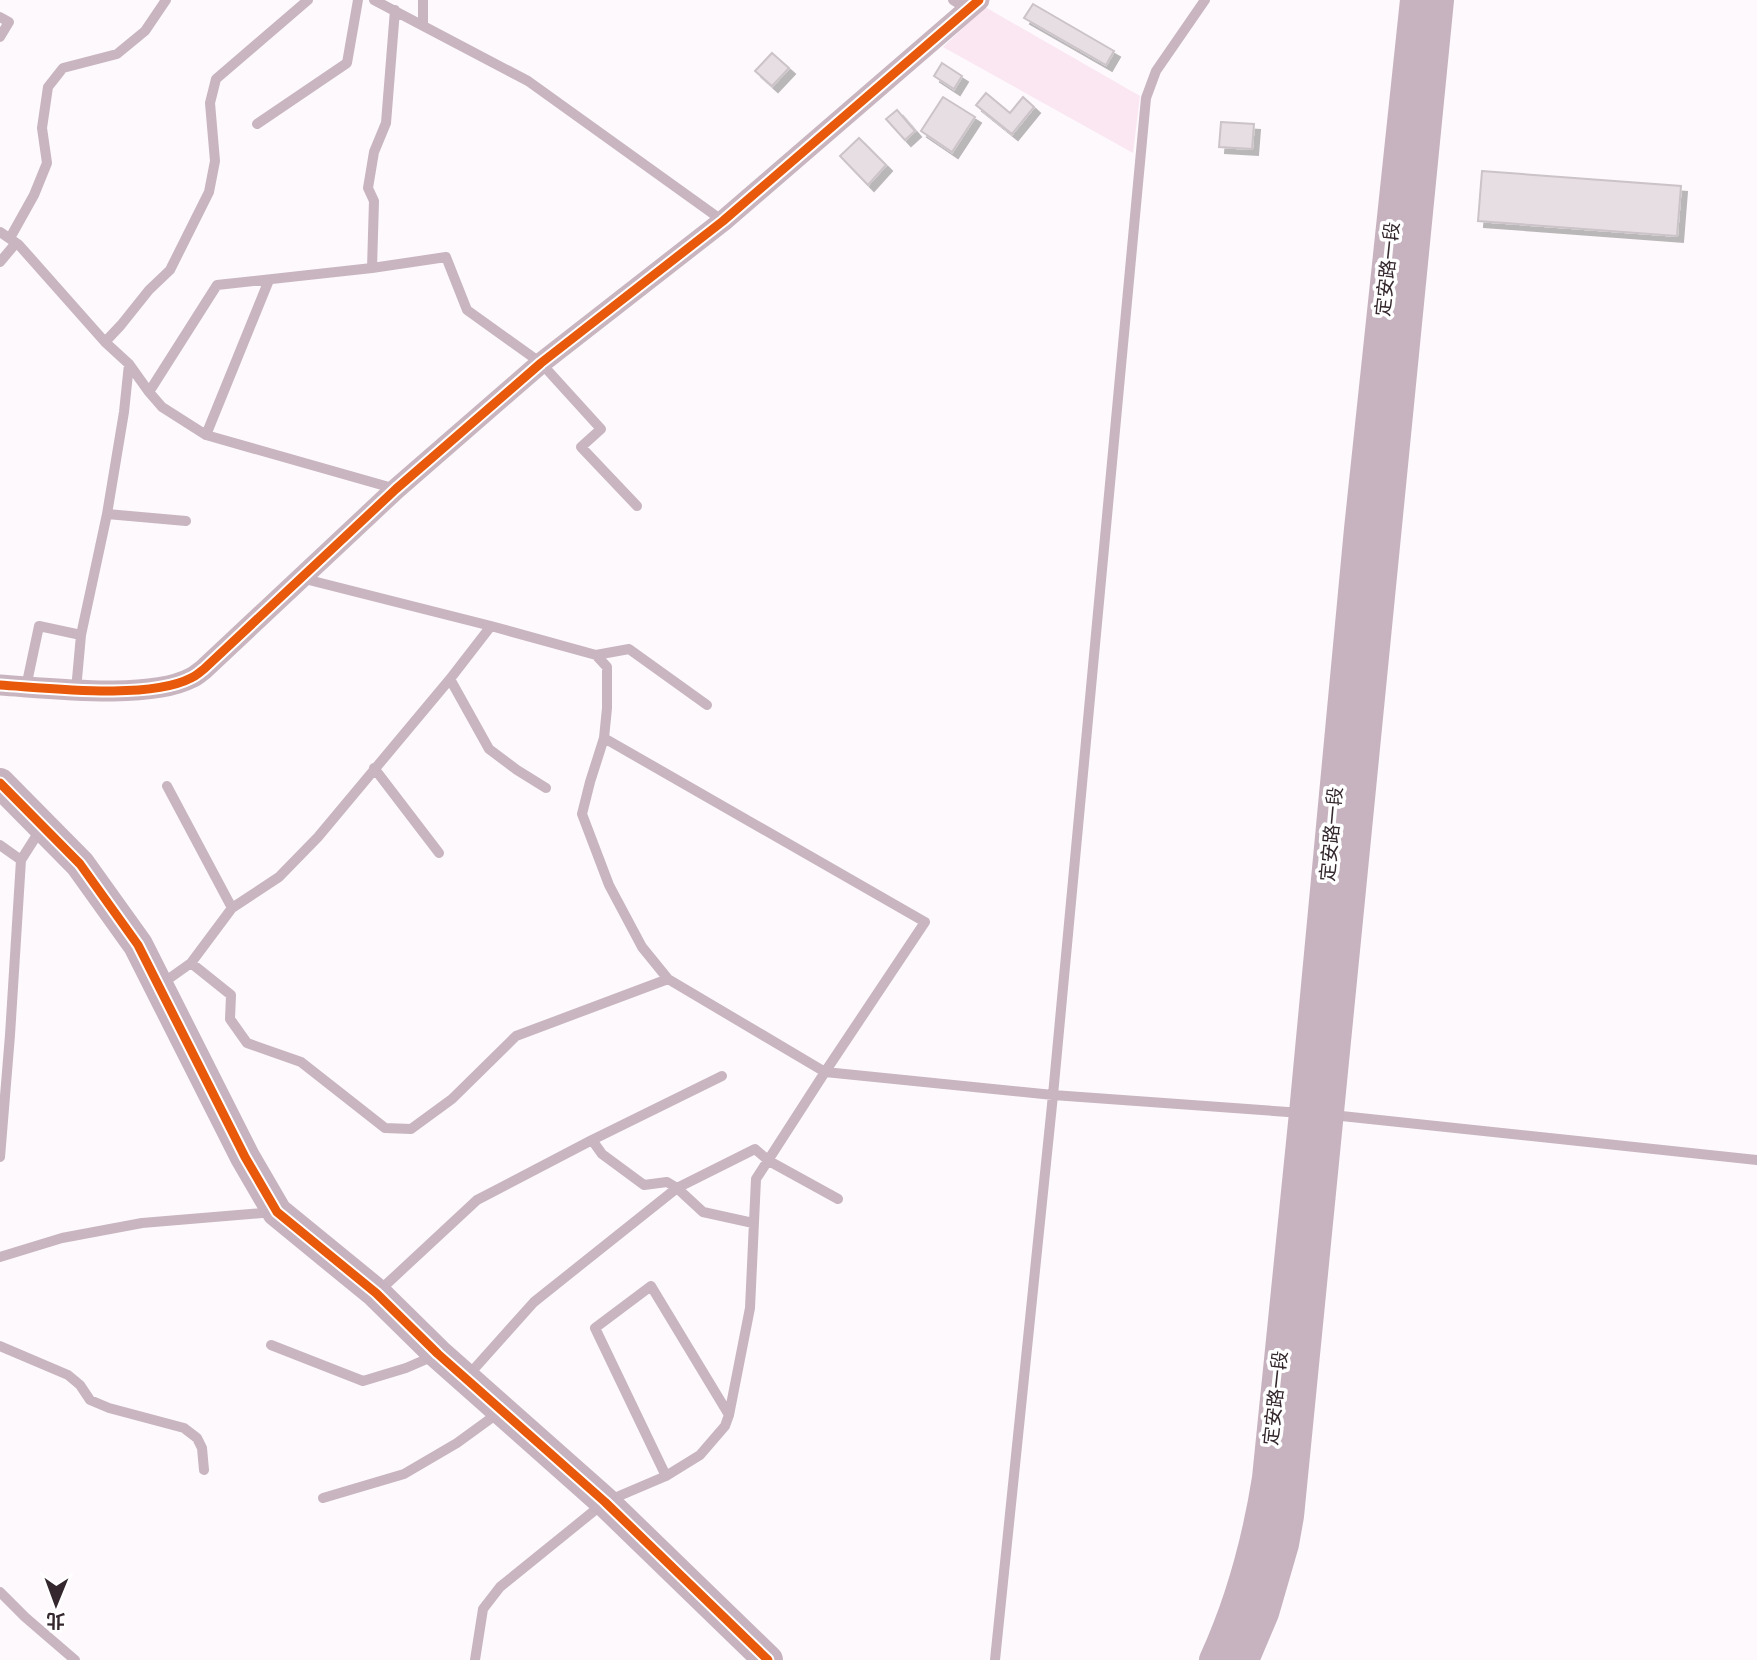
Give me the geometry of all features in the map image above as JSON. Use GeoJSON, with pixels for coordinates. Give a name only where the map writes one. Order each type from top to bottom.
{"type":"FeatureCollection","features":[{"type":"Feature","properties":{"kind":"main road","name":"定安路一段"},"geometry":{"type":"LineString","coordinates":[[1252,1654],[1281,1555],[1289,1516],[1359,529],[1415,0]]}},
{"type":"Feature","properties":{"kind":"main road","name":"定安路一段"},"geometry":{"type":"LineString","coordinates":[[1214,1660],[1246,1577],[1261,1514],[1317,1114],[1439,0]]}},
{"type":"Feature","properties":{"kind":"main road"},"geometry":{"type":"LineString","coordinates":[[0,783],[80,864],[138,945],[245,1157],[277,1212],[376,1293],[438,1354],[605,1502],[768,1660]]}},
{"type":"Feature","properties":{"kind":"street"},"geometry":{"type":"LineString","coordinates":[[0,685],[76,690],[146,689],[190,679],[204,669],[396,489],[541,363],[723,221],[967,3]]}},
{"type":"Feature","properties":{"kind":"lane"},"geometry":{"type":"LineString","coordinates":[[0,262],[9,238],[34,195],[47,163],[42,128],[48,88],[63,68],[117,54],[145,32],[166,0]]}},
{"type":"Feature","properties":{"kind":"lane"},"geometry":{"type":"LineString","coordinates":[[106,342],[149,290],[170,270],[209,192],[215,161],[210,103],[216,79],[308,0]]}},
{"type":"Feature","properties":{"kind":"lane"},"geometry":{"type":"LineString","coordinates":[[257,124],[346,63],[358,0]]}},
{"type":"Feature","properties":{"kind":"lane"},"geometry":{"type":"LineString","coordinates":[[374,0],[528,81],[723,221]]}},
{"type":"Feature","properties":{"kind":"lane"},"geometry":{"type":"LineString","coordinates":[[423,0],[423,24]]}},
{"type":"Feature","properties":{"kind":"lane"},"geometry":{"type":"LineString","coordinates":[[995,1660],[1053,1095],[1146,98],[1156,71],[1205,0]]}},
{"type":"Feature","properties":{"kind":"lane"},"geometry":{"type":"LineString","coordinates":[[372,268],[374,201],[368,188],[374,152],[386,123],[395,10]]}},
{"type":"Feature","properties":{"kind":"lane"},"geometry":{"type":"LineString","coordinates":[[0,16],[9,22],[0,37]]}},
{"type":"Feature","properties":{"kind":"lane"},"geometry":{"type":"LineString","coordinates":[[9,238],[129,364],[162,407],[206,435],[396,489]]}},
{"type":"Feature","properties":{"kind":"lane"},"geometry":{"type":"LineString","coordinates":[[149,392],[217,285],[446,257],[467,310],[541,363],[601,429],[581,447],[637,506]]}},
{"type":"Feature","properties":{"kind":"lane"},"geometry":{"type":"LineString","coordinates":[[206,435],[269,280]]}},
{"type":"Feature","properties":{"kind":"lane"},"geometry":{"type":"LineString","coordinates":[[76,690],[81,635],[107,514],[129,364]]}},
{"type":"Feature","properties":{"kind":"lane"},"geometry":{"type":"LineString","coordinates":[[107,514],[186,521]]}},
{"type":"Feature","properties":{"kind":"lane"},"geometry":{"type":"LineString","coordinates":[[301,578],[596,655],[629,649],[707,705]]}},
{"type":"Feature","properties":{"kind":"lane"},"geometry":{"type":"LineString","coordinates":[[26,687],[39,626],[81,635]]}},
{"type":"Feature","properties":{"kind":"lane"},"geometry":{"type":"LineString","coordinates":[[158,987],[191,963],[232,908],[279,877],[318,837],[491,626]]}},
{"type":"Feature","properties":{"kind":"lane"},"geometry":{"type":"LineString","coordinates":[[596,655],[607,667],[607,708],[604,738],[582,814],[609,885],[642,947],[668,979],[825,1072],[1053,1095],[1317,1114],[1757,1160]]}},
{"type":"Feature","properties":{"kind":"lane"},"geometry":{"type":"LineString","coordinates":[[450,679],[489,749],[546,788]]}},
{"type":"Feature","properties":{"kind":"lane"},"geometry":{"type":"LineString","coordinates":[[475,1660],[483,1609],[500,1587],[605,1502],[666,1476],[700,1455],[725,1426],[750,1308],[756,1179],[925,922],[604,738]]}},
{"type":"Feature","properties":{"kind":"lane"},"geometry":{"type":"LineString","coordinates":[[374,768],[439,853]]}},
{"type":"Feature","properties":{"kind":"lane"},"geometry":{"type":"LineString","coordinates":[[167,786],[232,908]]}},
{"type":"Feature","properties":{"kind":"lane"},"geometry":{"type":"LineString","coordinates":[[0,1157],[5,1033],[21,860],[43,826]]}},
{"type":"Feature","properties":{"kind":"lane"},"geometry":{"type":"LineString","coordinates":[[0,845],[21,860]]}},
{"type":"Feature","properties":{"kind":"lane"},"geometry":{"type":"LineString","coordinates":[[191,963],[231,995],[230,1019],[247,1043],[301,1062],[385,1128],[411,1129],[452,1100],[516,1037],[668,979]]}},
{"type":"Feature","properties":{"kind":"lane"},"geometry":{"type":"LineString","coordinates":[[376,1293],[477,1200],[722,1076]]}},
{"type":"Feature","properties":{"kind":"lane"},"geometry":{"type":"LineString","coordinates":[[592,1140],[603,1154],[644,1185],[667,1182],[703,1212],[753,1223]]}},
{"type":"Feature","properties":{"kind":"lane"},"geometry":{"type":"LineString","coordinates":[[466,1378],[534,1302],[677,1188],[755,1149],[769,1161],[838,1199]]}},
{"type":"Feature","properties":{"kind":"lane"},"geometry":{"type":"LineString","coordinates":[[0,1257],[62,1238],[142,1223],[277,1212]]}},
{"type":"Feature","properties":{"kind":"lane"},"geometry":{"type":"LineString","coordinates":[[666,1476],[595,1328],[651,1286],[729,1416]]}},
{"type":"Feature","properties":{"kind":"lane"},"geometry":{"type":"LineString","coordinates":[[271,1345],[363,1381],[406,1368],[438,1354]]}},
{"type":"Feature","properties":{"kind":"lane"},"geometry":{"type":"LineString","coordinates":[[0,1346],[68,1375],[80,1385],[90,1400],[109,1408],[184,1428],[197,1437],[202,1448],[204,1470]]}},
{"type":"Feature","properties":{"kind":"lane"},"geometry":{"type":"LineString","coordinates":[[323,1498],[404,1474],[457,1443],[501,1411]]}},
{"type":"Feature","properties":{"kind":"lane"},"geometry":{"type":"LineString","coordinates":[[0,1592],[75,1660]]}},
{"type":"Feature","properties":{"kind":"shaded area"},"geometry":{"type":"Polygon","coordinates":[[[985,7],[1140,96],[1133,153],[943,47],[985,7]]]}},
{"type":"Feature","properties":{"kind":"building"},"geometry":{"type":"Polygon","coordinates":[[[1033,4],[1114,51],[1106,65],[1024,18],[1033,4]]]}},
{"type":"Feature","properties":{"kind":"building"},"geometry":{"type":"Polygon","coordinates":[[[772,53],[789,68],[772,86],[755,71],[772,53]]]}},
{"type":"Feature","properties":{"kind":"building"},"geometry":{"type":"Polygon","coordinates":[[[942,63],[962,76],[954,89],[934,76],[942,63]]]}},
{"type":"Feature","properties":{"kind":"building"},"geometry":{"type":"Polygon","coordinates":[[[986,93],[1010,113],[1023,97],[1034,107],[1012,134],[976,105],[986,93]]]}},
{"type":"Feature","properties":{"kind":"building"},"geometry":{"type":"Polygon","coordinates":[[[943,97],[975,117],[952,152],[921,131],[943,97]]]}},
{"type":"Feature","properties":{"kind":"building"},"geometry":{"type":"Polygon","coordinates":[[[897,110],[915,131],[905,140],[886,119],[897,110]]]}},
{"type":"Feature","properties":{"kind":"building"},"geometry":{"type":"Polygon","coordinates":[[[1221,122],[1254,124],[1252,149],[1219,147],[1221,122]]]}},
{"type":"Feature","properties":{"kind":"building"},"geometry":{"type":"Polygon","coordinates":[[[859,138],[886,165],[868,185],[840,156],[859,138]]]}},
{"type":"Feature","properties":{"kind":"building"},"geometry":{"type":"Polygon","coordinates":[[[1482,171],[1681,186],[1677,236],[1478,221],[1482,171]]]}},
{"type":"Feature","properties":{"kind":"cycle path"},"geometry":{"type":"LineString","coordinates":[[0,685],[125,691],[173,685],[196,675],[396,489],[541,363],[723,221],[979,0]]}},
{"type":"Feature","properties":{"kind":"cycle path"},"geometry":{"type":"LineString","coordinates":[[0,783],[80,864],[138,945],[245,1157],[277,1212],[376,1293],[438,1354],[605,1502],[768,1660]]}}]}
